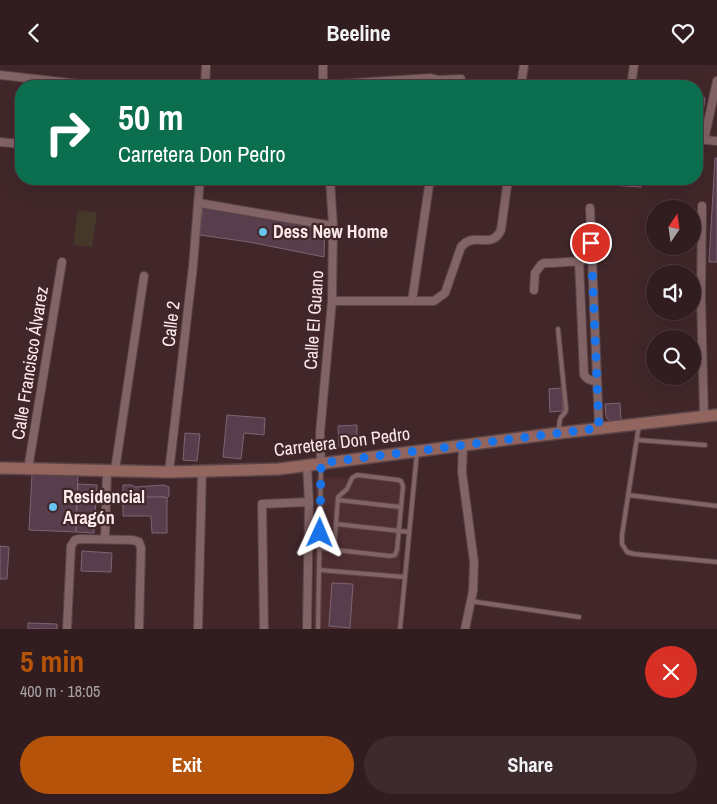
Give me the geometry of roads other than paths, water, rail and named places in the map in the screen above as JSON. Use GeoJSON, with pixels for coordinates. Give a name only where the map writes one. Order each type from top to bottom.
{"type":"FeatureCollection","features":[{"type":"Feature","properties":{"kind":"street"},"geometry":{"type":"LineString","coordinates":[[205,80],[206,65]]}},
{"type":"Feature","properties":{"kind":"street"},"geometry":{"type":"LineString","coordinates":[[323,65],[323,80]]}},
{"type":"Feature","properties":{"kind":"street"},"geometry":{"type":"LineString","coordinates":[[522,80],[524,65]]}},
{"type":"Feature","properties":{"kind":"street"},"geometry":{"type":"LineString","coordinates":[[632,80],[634,65]]}},
{"type":"Feature","properties":{"kind":"street"},"geometry":{"type":"LineString","coordinates":[[0,75],[44,80]]}},
{"type":"Feature","properties":{"kind":"street"},"geometry":{"type":"LineString","coordinates":[[400,80],[431,78],[435,80]]}},
{"type":"Feature","properties":{"kind":"street"},"geometry":{"type":"LineString","coordinates":[[456,80],[461,79]]}},
{"type":"Feature","properties":{"kind":"street"},"geometry":{"type":"LineString","coordinates":[[703,130],[717,81]]}},
{"type":"Feature","properties":{"kind":"street"},"geometry":{"type":"LineString","coordinates":[[703,140],[717,141]]}},
{"type":"Feature","properties":{"kind":"street"},"geometry":{"type":"LineString","coordinates":[[0,142],[15,143]]}},
{"type":"Feature","properties":{"kind":"street","name":"Calle 2"},"geometry":{"type":"LineString","coordinates":[[169,472],[200,185]]}},
{"type":"Feature","properties":{"kind":"street","name":"Calle El Guano"},"geometry":{"type":"LineString","coordinates":[[321,463],[320,433],[332,301],[333,227],[330,185]]}},
{"type":"Feature","properties":{"kind":"street"},"geometry":{"type":"LineString","coordinates":[[412,301],[429,185]]}},
{"type":"Feature","properties":{"kind":"street"},"geometry":{"type":"LineString","coordinates":[[332,301],[434,301],[445,293],[461,247],[466,241],[491,240],[498,237],[501,230],[507,185]]}},
{"type":"Feature","properties":{"kind":"street"},"geometry":{"type":"LineString","coordinates":[[199,203],[333,227]]}},
{"type":"Feature","properties":{"kind":"street"},"geometry":{"type":"LineString","coordinates":[[702,206],[701,298],[704,416]]}},
{"type":"Feature","properties":{"kind":"street"},"geometry":{"type":"LineString","coordinates":[[590,208],[599,428]]}},
{"type":"Feature","properties":{"kind":"street"},"geometry":{"type":"LineString","coordinates":[[579,261],[584,375],[590,381],[597,381]]}},
{"type":"Feature","properties":{"kind":"street"},"geometry":{"type":"LineString","coordinates":[[534,290],[535,273],[544,263],[591,261]]}},
{"type":"Feature","properties":{"kind":"street","name":"Calle Francisco Álvarez"},"geometry":{"type":"LineString","coordinates":[[28,469],[62,262]]}},
{"type":"Feature","properties":{"kind":"street"},"geometry":{"type":"LineString","coordinates":[[105,539],[111,471],[144,276]]}},
{"type":"Feature","properties":{"kind":"street","name":"Carretera Don Pedro"},"geometry":{"type":"LineString","coordinates":[[0,467],[169,472],[279,469],[417,450],[717,415]]}},
{"type":"Feature","properties":{"kind":"street"},"geometry":{"type":"LineString","coordinates":[[463,445],[462,473],[474,562],[472,591],[465,629]]}},
{"type":"Feature","properties":{"kind":"street"},"geometry":{"type":"LineString","coordinates":[[307,465],[309,502],[307,629]]}},
{"type":"Feature","properties":{"kind":"street"},"geometry":{"type":"LineString","coordinates":[[198,629],[202,471]]}},
{"type":"Feature","properties":{"kind":"street"},"geometry":{"type":"LineString","coordinates":[[264,629],[262,504],[309,502]]}},
{"type":"Feature","properties":{"kind":"street"},"geometry":{"type":"LineString","coordinates":[[67,629],[72,543],[79,539],[105,539],[139,542],[141,548],[139,629]]}},
{"type":"Feature","properties":{"kind":"lane"},"geometry":{"type":"LineString","coordinates":[[558,329],[566,409],[566,413],[559,423],[559,433]]}},
{"type":"Feature","properties":{"kind":"lane"},"geometry":{"type":"LineString","coordinates":[[639,423],[622,544],[627,552],[634,554],[717,562]]}},
{"type":"Feature","properties":{"kind":"lane"},"geometry":{"type":"LineString","coordinates":[[637,440],[705,445]]}},
{"type":"Feature","properties":{"kind":"lane"},"geometry":{"type":"LineString","coordinates":[[400,629],[417,450]]}},
{"type":"Feature","properties":{"kind":"lane"},"geometry":{"type":"LineString","coordinates":[[318,629],[321,463]]}},
{"type":"Feature","properties":{"kind":"lane"},"geometry":{"type":"LineString","coordinates":[[319,549],[395,555],[397,550],[402,483],[398,480],[354,476],[347,489],[339,495],[334,550]]}},
{"type":"Feature","properties":{"kind":"lane"},"geometry":{"type":"LineString","coordinates":[[628,495],[717,506]]}},
{"type":"Feature","properties":{"kind":"lane"},"geometry":{"type":"LineString","coordinates":[[338,500],[400,507]]}},
{"type":"Feature","properties":{"kind":"lane"},"geometry":{"type":"LineString","coordinates":[[336,524],[409,532]]}},
{"type":"Feature","properties":{"kind":"lane"},"geometry":{"type":"LineString","coordinates":[[319,570],[405,577]]}},
{"type":"Feature","properties":{"kind":"lane"},"geometry":{"type":"LineString","coordinates":[[470,601],[579,617]]}},
{"type":"Feature","properties":{"kind":"place","name":"Dess New Home"},"geometry":{"type":"Point","coordinates":[263,232]}},
{"type":"Feature","properties":{"kind":"place","name":"Residencial Aragón"},"geometry":{"type":"Point","coordinates":[53,507]}}]}
